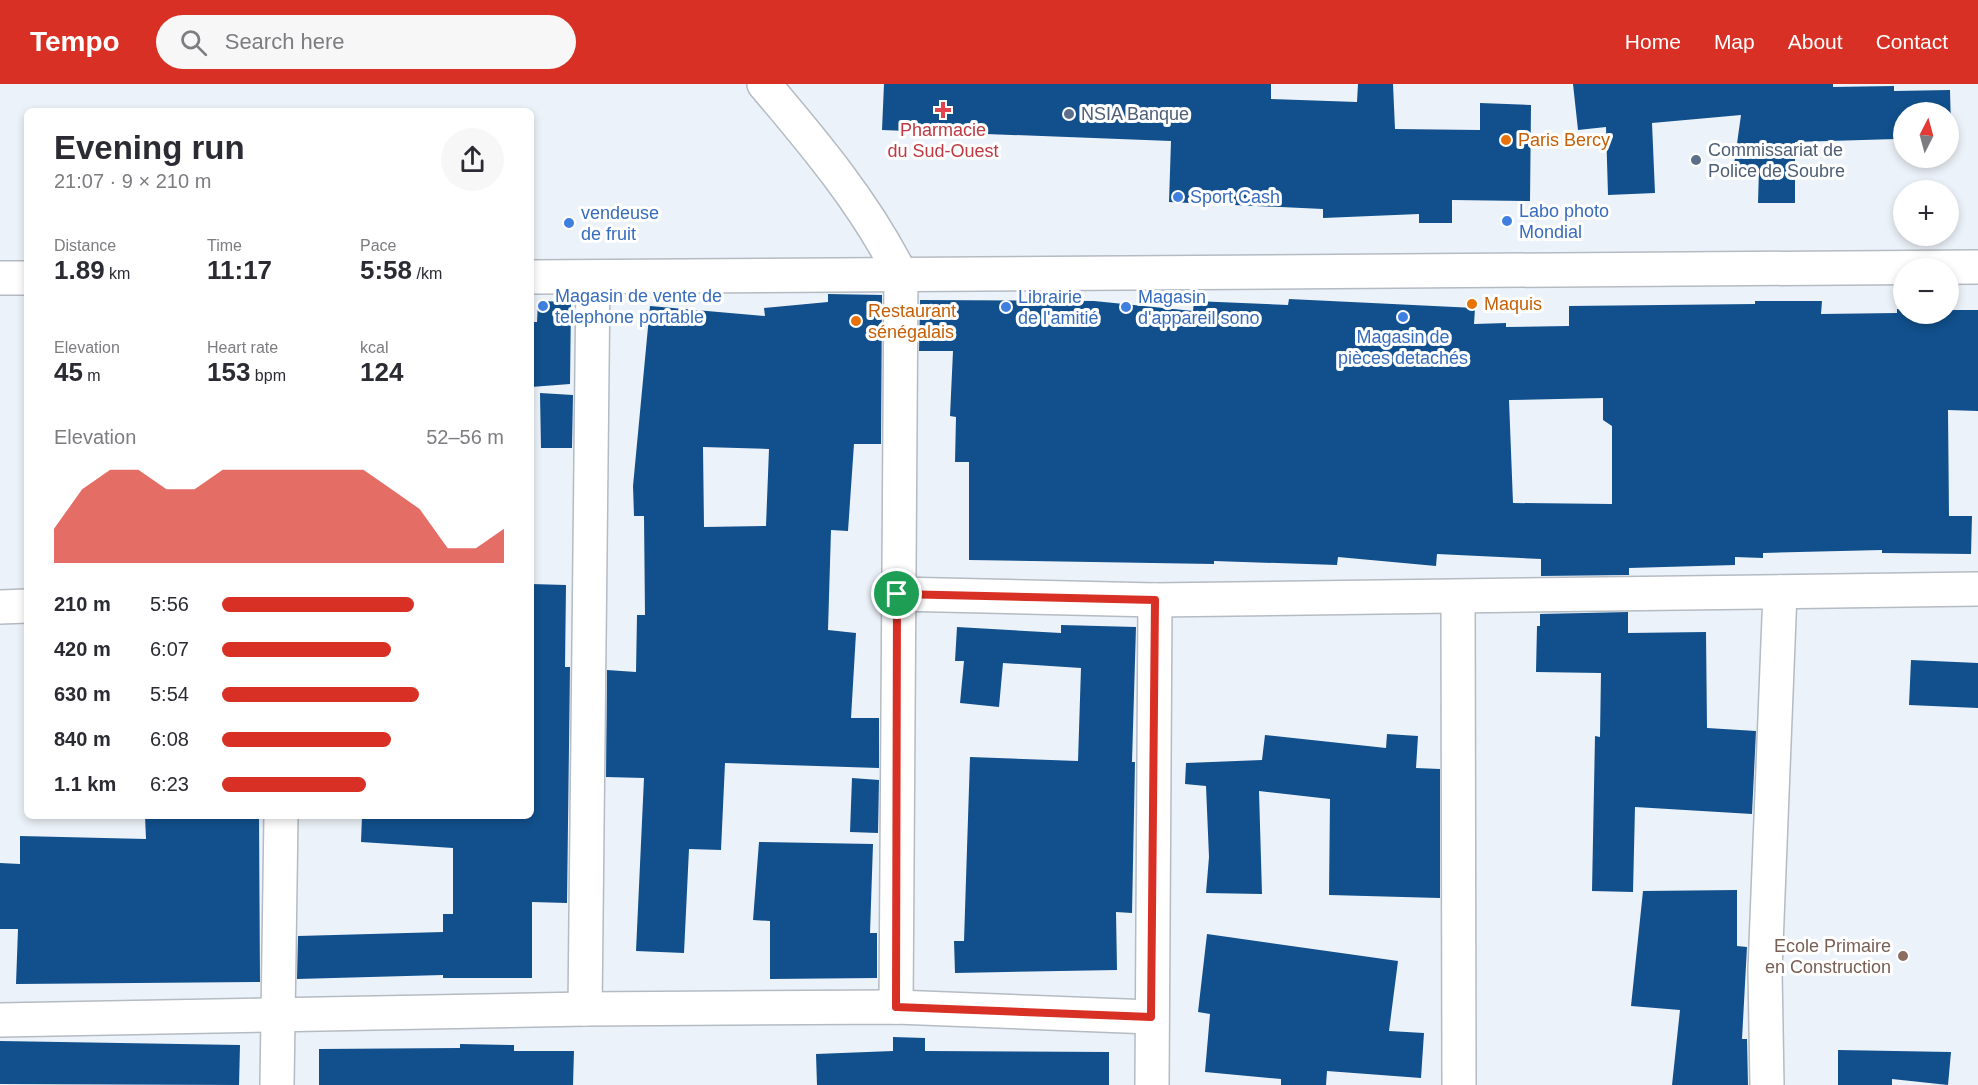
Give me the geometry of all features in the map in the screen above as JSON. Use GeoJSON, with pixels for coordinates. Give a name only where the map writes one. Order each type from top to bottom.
{"type":"FeatureCollection","features":[{"type":"Feature","properties":{"kind":"street"},"geometry":{"type":"LineString","coordinates":[[764,84],[819,149],[881,235],[901,275],[897,594],[896,1007]]}},
{"type":"Feature","properties":{"kind":"street"},"geometry":{"type":"LineString","coordinates":[[534,278],[1978,267]]}},
{"type":"Feature","properties":{"kind":"street"},"geometry":{"type":"LineString","coordinates":[[0,278],[24,278]]}},
{"type":"Feature","properties":{"kind":"street"},"geometry":{"type":"LineString","coordinates":[[585,1009],[594,278]]}},
{"type":"Feature","properties":{"kind":"street"},"geometry":{"type":"LineString","coordinates":[[897,594],[1155,600],[1978,589]]}},
{"type":"Feature","properties":{"kind":"street"},"geometry":{"type":"LineString","coordinates":[[1767,1085],[1765,970],[1780,592]]}},
{"type":"Feature","properties":{"kind":"street"},"geometry":{"type":"LineString","coordinates":[[1458,597],[1459,1085]]}},
{"type":"Feature","properties":{"kind":"street"},"geometry":{"type":"LineString","coordinates":[[1152,1085],[1155,600]]}},
{"type":"Feature","properties":{"kind":"street"},"geometry":{"type":"LineString","coordinates":[[0,607],[24,606]]}},
{"type":"Feature","properties":{"kind":"street"},"geometry":{"type":"LineString","coordinates":[[277,1085],[281,819]]}},
{"type":"Feature","properties":{"kind":"street"},"geometry":{"type":"LineString","coordinates":[[0,1020],[585,1009],[896,1007],[1151,1017]]}},
{"type":"Feature","properties":{"kind":"building"},"geometry":{"type":"Polygon","coordinates":[[[884,84],[1271,84],[1271,99],[1357,102],[1358,84],[1393,84],[1395,129],[1480,130],[1480,103],[1531,105],[1530,201],[1452,200],[1452,223],[1419,223],[1419,214],[1323,218],[1323,209],[1169,202],[1171,141],[882,130],[884,84]]]}},
{"type":"Feature","properties":{"kind":"building"},"geometry":{"type":"Polygon","coordinates":[[[1573,84],[1833,84],[1833,87],[1894,86],[1894,91],[1950,90],[1950,102],[1893,102],[1893,139],[1795,142],[1795,203],[1758,203],[1759,169],[1734,165],[1741,115],[1652,123],[1655,193],[1608,195],[1606,127],[1578,130],[1573,84]]]}},
{"type":"Feature","properties":{"kind":"building"},"geometry":{"type":"Polygon","coordinates":[[[828,294],[882,295],[881,444],[854,444],[848,531],[831,530],[828,630],[856,633],[851,718],[879,718],[879,768],[725,763],[721,850],[689,849],[684,953],[636,951],[644,778],[606,777],[607,670],[636,672],[637,615],[645,615],[644,516],[634,516],[633,486],[650,306],[765,316],[764,308],[828,302],[828,294]],[[703,447],[704,527],[766,526],[769,449],[703,447]]]}},
{"type":"Feature","properties":{"kind":"building"},"geometry":{"type":"Polygon","coordinates":[[[1289,299],[1475,308],[1474,324],[1506,323],[1506,327],[1569,326],[1569,306],[1822,301],[1821,314],[1893,313],[1893,324],[1959,324],[1959,310],[1978,310],[1978,411],[1948,410],[1949,516],[1972,516],[1971,554],[1882,553],[1882,550],[1763,553],[1763,558],[1735,557],[1735,565],[1629,568],[1629,575],[1541,576],[1541,559],[1437,554],[1436,566],[1338,557],[1337,565],[1214,561],[1214,564],[969,560],[969,462],[955,462],[956,417],[950,416],[953,351],[919,351],[920,300],[1094,301],[1193,311],[1194,301],[1288,305],[1289,299]],[[1603,398],[1509,400],[1513,503],[1612,504],[1612,426],[1603,420],[1603,398]]]}},
{"type":"Feature","properties":{"kind":"building"},"geometry":{"type":"Polygon","coordinates":[[[538,301],[571,302],[570,384],[534,387],[534,322],[537,322],[538,301]]]}},
{"type":"Feature","properties":{"kind":"building"},"geometry":{"type":"Polygon","coordinates":[[[540,393],[573,395],[572,448],[541,448],[540,393]]]}},
{"type":"Feature","properties":{"kind":"building"},"geometry":{"type":"Polygon","coordinates":[[[534,584],[566,585],[565,667],[570,667],[567,903],[532,902],[532,978],[443,978],[443,975],[297,979],[298,936],[443,932],[443,914],[453,914],[453,848],[361,842],[362,819],[534,819],[534,584]]]}},
{"type":"Feature","properties":{"kind":"building"},"geometry":{"type":"Polygon","coordinates":[[[1628,612],[1628,633],[1706,632],[1707,728],[1756,731],[1752,814],[1635,807],[1633,892],[1592,891],[1595,736],[1600,737],[1601,673],[1536,672],[1537,626],[1540,626],[1540,614],[1628,612]]]}},
{"type":"Feature","properties":{"kind":"building"},"geometry":{"type":"Polygon","coordinates":[[[1061,625],[1136,627],[1132,762],[1135,762],[1132,913],[1116,912],[1117,970],[955,973],[954,941],[964,941],[970,757],[1078,761],[1081,668],[1003,663],[999,707],[960,703],[964,661],[955,661],[957,627],[1061,633],[1061,625]]]}},
{"type":"Feature","properties":{"kind":"building"},"geometry":{"type":"Polygon","coordinates":[[[1911,660],[1978,663],[1978,708],[1909,705],[1911,660]]]}},
{"type":"Feature","properties":{"kind":"building"},"geometry":{"type":"Polygon","coordinates":[[[1387,734],[1418,736],[1416,768],[1440,769],[1440,898],[1329,895],[1330,799],[1259,791],[1262,894],[1206,893],[1209,857],[1206,786],[1185,784],[1186,763],[1262,760],[1265,735],[1386,748],[1387,734]]]}},
{"type":"Feature","properties":{"kind":"building"},"geometry":{"type":"Polygon","coordinates":[[[852,778],[879,780],[878,833],[850,832],[852,778]]]}},
{"type":"Feature","properties":{"kind":"building"},"geometry":{"type":"Polygon","coordinates":[[[145,819],[259,819],[260,982],[16,984],[18,929],[0,929],[0,863],[20,864],[20,836],[146,839],[145,819]]]}},
{"type":"Feature","properties":{"kind":"building"},"geometry":{"type":"Polygon","coordinates":[[[759,842],[873,844],[870,933],[877,933],[877,978],[770,979],[770,921],[753,920],[759,842]]]}},
{"type":"Feature","properties":{"kind":"building"},"geometry":{"type":"Polygon","coordinates":[[[1737,890],[1737,946],[1747,947],[1742,1039],[1747,1039],[1748,1085],[1672,1085],[1680,1010],[1631,1006],[1643,891],[1737,890]]]}},
{"type":"Feature","properties":{"kind":"building"},"geometry":{"type":"Polygon","coordinates":[[[1207,934],[1398,961],[1389,1031],[1424,1033],[1421,1078],[1327,1071],[1326,1085],[1281,1085],[1281,1079],[1205,1072],[1210,1014],[1198,1012],[1207,934]]]}},
{"type":"Feature","properties":{"kind":"building"},"geometry":{"type":"Polygon","coordinates":[[[893,1037],[925,1038],[925,1051],[1109,1052],[1109,1085],[817,1085],[816,1054],[893,1051],[893,1037]]]}},
{"type":"Feature","properties":{"kind":"building"},"geometry":{"type":"Polygon","coordinates":[[[0,1041],[240,1045],[239,1085],[0,1084],[0,1041]]]}},
{"type":"Feature","properties":{"kind":"building"},"geometry":{"type":"Polygon","coordinates":[[[460,1044],[514,1045],[514,1051],[574,1051],[573,1085],[319,1085],[319,1049],[460,1048],[460,1044]]]}},
{"type":"Feature","properties":{"kind":"building"},"geometry":{"type":"Polygon","coordinates":[[[1838,1050],[1951,1052],[1948,1085],[1892,1079],[1892,1085],[1838,1085],[1838,1050]]]}},
{"type":"Feature","properties":{"kind":"place","name":"Pharmacie du Sud-Ouest"},"geometry":{"type":"Point","coordinates":[943,110]}},
{"type":"Feature","properties":{"kind":"place","name":"NSIA Banque"},"geometry":{"type":"Point","coordinates":[1069,114]}},
{"type":"Feature","properties":{"kind":"place","name":"Paris Bercy"},"geometry":{"type":"Point","coordinates":[1506,140]}},
{"type":"Feature","properties":{"kind":"place","name":"Commissariat de Police de Soubre"},"geometry":{"type":"Point","coordinates":[1696,160]}},
{"type":"Feature","properties":{"kind":"place","name":"Sport Cash"},"geometry":{"type":"Point","coordinates":[1178,197]}},
{"type":"Feature","properties":{"kind":"place","name":"Labo photo Mondial"},"geometry":{"type":"Point","coordinates":[1507,221]}},
{"type":"Feature","properties":{"kind":"place","name":"vendeuse de fruit"},"geometry":{"type":"Point","coordinates":[569,223]}},
{"type":"Feature","properties":{"kind":"place","name":"Maquis"},"geometry":{"type":"Point","coordinates":[1472,304]}},
{"type":"Feature","properties":{"kind":"place","name":"Magasin de vente de telephone portable"},"geometry":{"type":"Point","coordinates":[543,306]}},
{"type":"Feature","properties":{"kind":"place","name":"Librairie de l'amitié"},"geometry":{"type":"Point","coordinates":[1006,307]}},
{"type":"Feature","properties":{"kind":"place","name":"Magasin d'appareil sono"},"geometry":{"type":"Point","coordinates":[1126,307]}},
{"type":"Feature","properties":{"kind":"place","name":"Magasin de pièces detachés"},"geometry":{"type":"Point","coordinates":[1403,317]}},
{"type":"Feature","properties":{"kind":"place","name":"Restaurant sénégalais"},"geometry":{"type":"Point","coordinates":[856,321]}},
{"type":"Feature","properties":{"kind":"place","name":"Ecole Primaire en Construction"},"geometry":{"type":"Point","coordinates":[1903,956]}},
{"type":"Feature","properties":{"kind":"route"},"geometry":{"type":"LineString","coordinates":[[897,594],[1155,600],[1151,1017],[896,1007],[897,594]]}}]}
